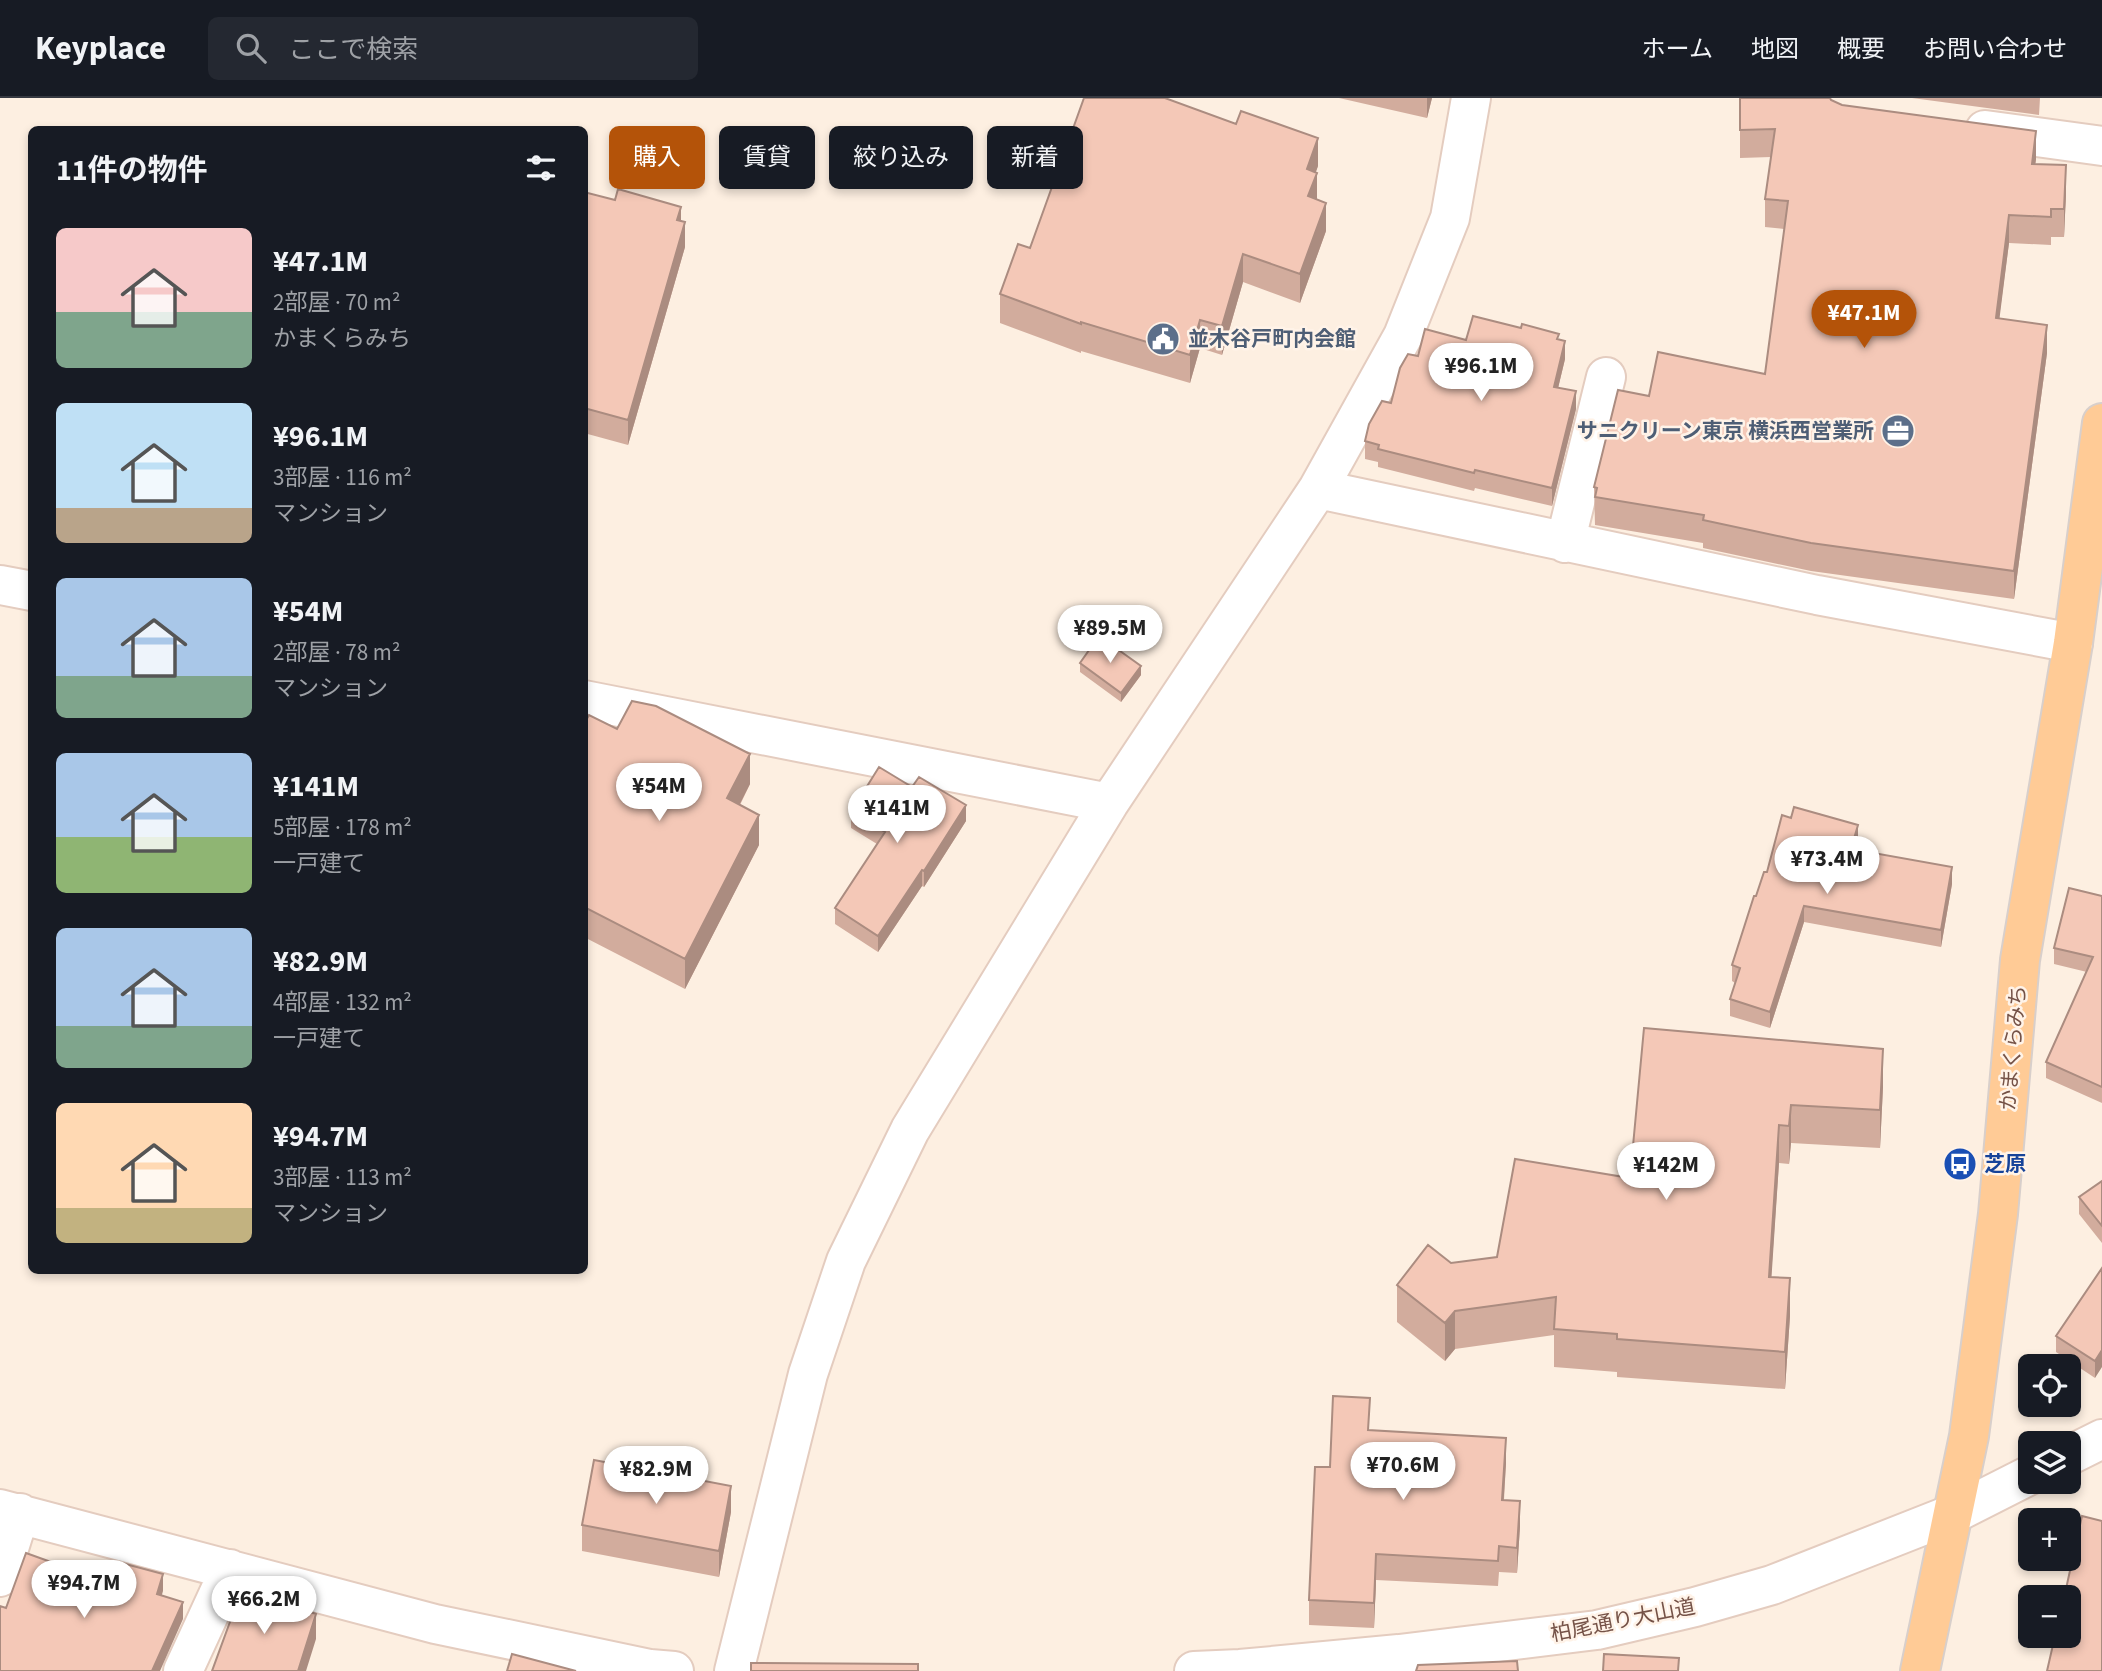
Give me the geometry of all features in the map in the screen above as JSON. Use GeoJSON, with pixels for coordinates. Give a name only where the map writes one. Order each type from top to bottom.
{"type":"FeatureCollection","features":[{"type":"Feature","properties":{"kind":"main road","name":"かまくらみち"},"geometry":{"type":"LineString","coordinates":[[1920,1671],[1969,1436],[1998,1214],[2020,960],[2073,643],[2102,423]]}},
{"type":"Feature","properties":{"kind":"street"},"geometry":{"type":"LineString","coordinates":[[734,1671],[808,1374],[846,1261],[910,1130],[1109,803],[1318,489],[1403,336],[1450,218],[1471,98]]}},
{"type":"Feature","properties":{"kind":"street"},"geometry":{"type":"LineString","coordinates":[[1956,126],[2102,146]]}},
{"type":"Feature","properties":{"kind":"street"},"geometry":{"type":"LineString","coordinates":[[1565,543],[1606,377]]}},
{"type":"Feature","properties":{"kind":"street"},"geometry":{"type":"LineString","coordinates":[[1318,489],[1817,595],[2073,643]]}},
{"type":"Feature","properties":{"kind":"street"},"geometry":{"type":"LineString","coordinates":[[0,585],[28,590]]}},
{"type":"Feature","properties":{"kind":"street"},"geometry":{"type":"LineString","coordinates":[[588,701],[1109,803]]}},
{"type":"Feature","properties":{"kind":"street"},"geometry":{"type":"LineString","coordinates":[[2081,1450],[2102,1439]]}},
{"type":"Feature","properties":{"kind":"street","name":"柏尾通り大山道"},"geometry":{"type":"LineString","coordinates":[[1194,1671],[1240,1670],[1399,1654],[1597,1630],[1772,1584],[1955,1513],[2018,1481]]}},
{"type":"Feature","properties":{"kind":"street"},"geometry":{"type":"LineString","coordinates":[[0,1577],[10,1511],[435,1624],[674,1671]]}},
{"type":"Feature","properties":{"kind":"street"},"geometry":{"type":"LineString","coordinates":[[183,1671],[230,1569]]}},
{"type":"Feature","properties":{"kind":"building"},"geometry":{"type":"Polygon","coordinates":[[[1084,98],[1165,98],[1236,124],[1241,111],[1318,138],[1307,169],[1317,173],[1308,196],[1326,203],[1300,274],[1243,254],[1222,326],[1200,320],[1190,355],[1081,324],[1000,294],[1018,244],[1030,248],[1051,189],[1083,189],[1083,126],[1074,126],[1084,98]]]}},
{"type":"Feature","properties":{"kind":"building","name":"サニクリーン東京 横浜西営業所"},"geometry":{"type":"Polygon","coordinates":[[[1740,98],[1830,98],[1842,105],[2036,131],[2032,164],[2066,165],[2064,209],[2051,209],[2051,217],[2009,215],[1996,318],[2047,325],[2014,571],[1811,543],[1703,520],[1704,515],[1595,497],[1597,488],[1594,487],[1618,390],[1649,396],[1658,352],[1765,374],[1788,201],[1765,199],[1775,129],[1740,130],[1740,98]]]}},
{"type":"Feature","properties":{"kind":"building"},"geometry":{"type":"Polygon","coordinates":[[[618,189],[681,207],[677,220],[685,222],[628,420],[588,409],[588,193],[615,200],[618,189]]]}},
{"type":"Feature","properties":{"kind":"building"},"geometry":{"type":"Polygon","coordinates":[[[1473,316],[1521,328],[1522,324],[1559,334],[1557,339],[1565,341],[1554,387],[1576,391],[1552,488],[1475,470],[1474,473],[1378,449],[1379,445],[1365,441],[1369,424],[1382,401],[1391,403],[1400,368],[1408,354],[1418,356],[1425,329],[1466,340],[1473,316]]]}},
{"type":"Feature","properties":{"kind":"building"},"geometry":{"type":"Polygon","coordinates":[[[1099,636],[1141,666],[1121,693],[1080,663],[1099,636]]]}},
{"type":"Feature","properties":{"kind":"building"},"geometry":{"type":"Polygon","coordinates":[[[632,701],[656,706],[750,754],[727,798],[759,815],[685,959],[588,909],[588,717],[617,729],[632,701]]]}},
{"type":"Feature","properties":{"kind":"building"},"geometry":{"type":"Polygon","coordinates":[[[879,767],[912,787],[919,777],[966,805],[878,936],[835,908],[885,832],[851,812],[879,767]]]}},
{"type":"Feature","properties":{"kind":"building"},"geometry":{"type":"Polygon","coordinates":[[[1794,807],[1858,825],[1851,849],[1952,867],[1941,930],[1804,906],[1770,1012],[1730,999],[1740,968],[1732,965],[1754,896],[1764,872],[1767,872],[1782,815],[1791,818],[1794,807]]]}},
{"type":"Feature","properties":{"kind":"building"},"geometry":{"type":"Polygon","coordinates":[[[2069,888],[2102,896],[2102,1087],[2046,1062],[2093,957],[2054,948],[2069,888]]]}},
{"type":"Feature","properties":{"kind":"building"},"geometry":{"type":"Polygon","coordinates":[[[1644,1028],[1883,1049],[1880,1110],[1791,1105],[1789,1126],[1779,1125],[1769,1277],[1790,1278],[1785,1352],[1617,1339],[1617,1334],[1554,1329],[1556,1297],[1455,1311],[1445,1323],[1397,1285],[1428,1245],[1451,1263],[1497,1257],[1515,1159],[1630,1178],[1644,1028]]]}},
{"type":"Feature","properties":{"kind":"building"},"geometry":{"type":"Polygon","coordinates":[[[2102,1181],[2102,1226],[2079,1197],[2102,1181]]]}},
{"type":"Feature","properties":{"kind":"building"},"geometry":{"type":"Polygon","coordinates":[[[2102,1268],[2102,1350],[2095,1361],[2056,1336],[2102,1268]]]}},
{"type":"Feature","properties":{"kind":"building"},"geometry":{"type":"Polygon","coordinates":[[[1333,1396],[1370,1398],[1368,1430],[1506,1438],[1502,1500],[1520,1501],[1517,1548],[1499,1546],[1498,1561],[1376,1554],[1374,1603],[1309,1600],[1315,1467],[1330,1467],[1333,1396]]]}},
{"type":"Feature","properties":{"kind":"building"},"geometry":{"type":"Polygon","coordinates":[[[594,1460],[731,1486],[719,1551],[582,1525],[594,1460]]]}},
{"type":"Feature","properties":{"kind":"building"},"geometry":{"type":"Polygon","coordinates":[[[2082,1516],[2102,1521],[2102,1671],[2047,1671],[2052,1648],[2081,1648],[2081,1585],[2067,1585],[2070,1571],[2081,1571],[2082,1516]]]}},
{"type":"Feature","properties":{"kind":"building"},"geometry":{"type":"Polygon","coordinates":[[[26,1553],[112,1584],[118,1562],[163,1574],[157,1594],[183,1602],[152,1671],[0,1671],[0,1606],[6,1608],[26,1553]]]}},
{"type":"Feature","properties":{"kind":"building"},"geometry":{"type":"Polygon","coordinates":[[[242,1589],[316,1614],[298,1671],[212,1671],[242,1589]]]}},
{"type":"Feature","properties":{"kind":"building"},"geometry":{"type":"Polygon","coordinates":[[[512,1654],[576,1671],[507,1671],[512,1654]]]}},
{"type":"Feature","properties":{"kind":"building"},"geometry":{"type":"Polygon","coordinates":[[[1604,1654],[1679,1658],[1678,1671],[1603,1671],[1604,1654]]]}},
{"type":"Feature","properties":{"kind":"building"},"geometry":{"type":"Polygon","coordinates":[[[1517,1661],[1518,1671],[1416,1671],[1418,1665],[1517,1661]]]}},
{"type":"Feature","properties":{"kind":"building"},"geometry":{"type":"Polygon","coordinates":[[[751,1663],[918,1664],[918,1671],[751,1671],[751,1663]]]}},
{"type":"Feature","properties":{"kind":"place","name":"並木谷戸町内会館"},"geometry":{"type":"Point","coordinates":[1163,339]}},
{"type":"Feature","properties":{"kind":"place","name":"サニクリーン東京 横浜西営業所"},"geometry":{"type":"Point","coordinates":[1898,431]}},
{"type":"Feature","properties":{"kind":"place","name":"芝原"},"geometry":{"type":"Point","coordinates":[1960,1164]}}]}
